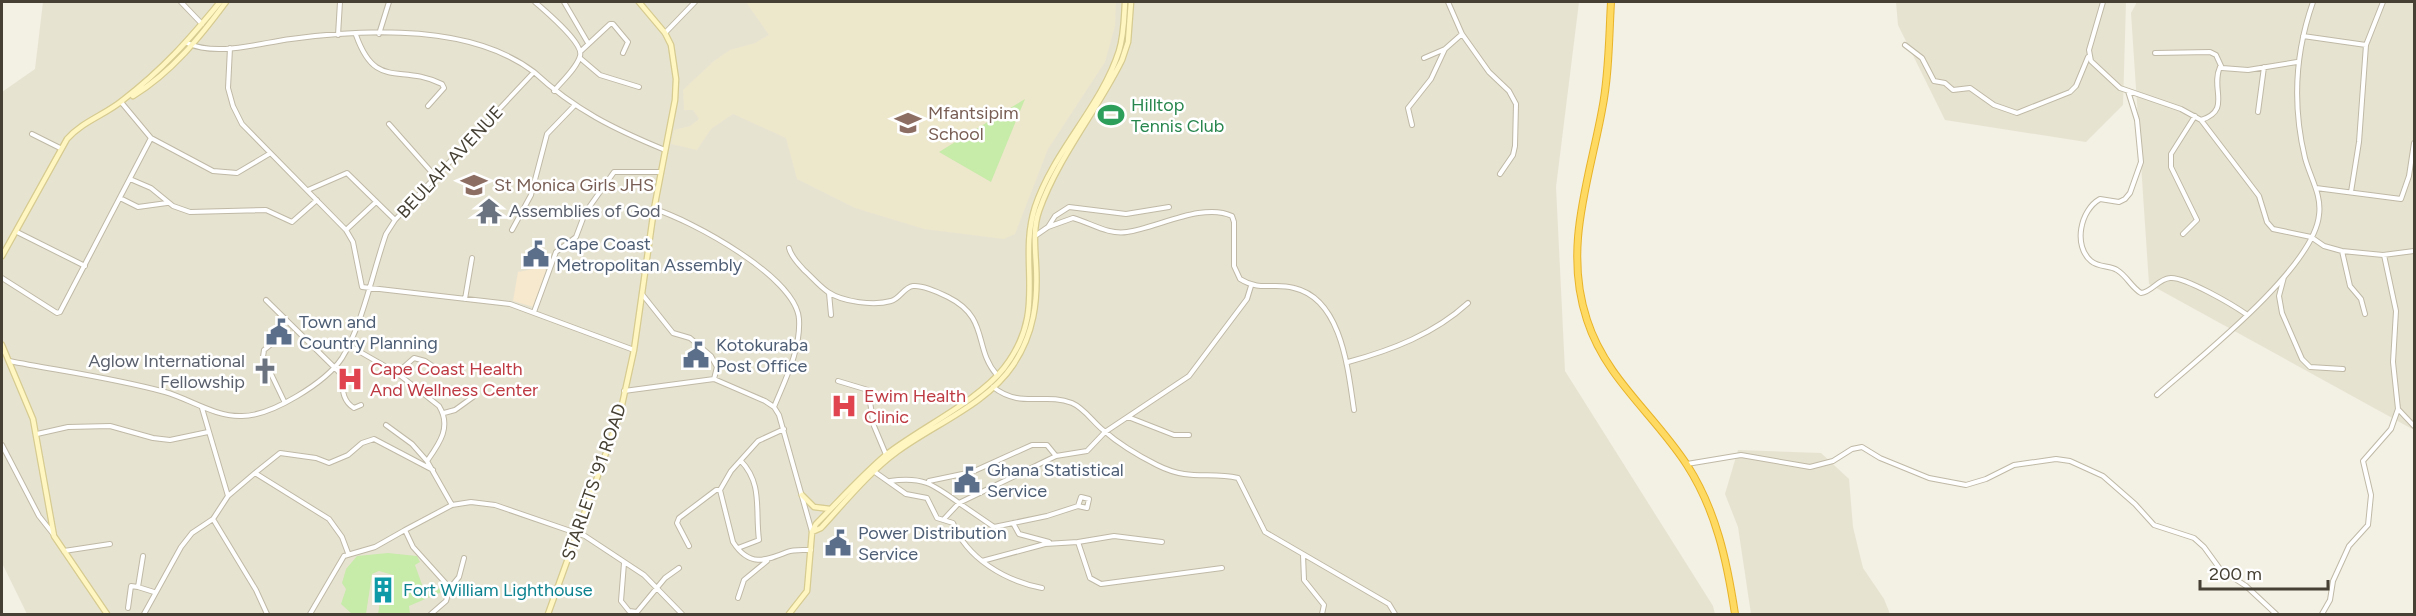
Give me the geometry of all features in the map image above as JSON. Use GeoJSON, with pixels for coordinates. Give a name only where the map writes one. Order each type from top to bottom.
{"type":"FeatureCollection","features":[{"type":"Feature","properties":{"kind":"highway"},"geometry":{"type":"LineString","coordinates":[[1611,2],[1603,107],[1579,212],[1577,277],[1587,320],[1602,356],[1618,382],[1686,464],[1702,490],[1716,525],[1726,562],[1735,615]]}},
{"type":"Feature","properties":{"kind":"street"},"geometry":{"type":"LineString","coordinates":[[181,2],[202,24]]}},
{"type":"Feature","properties":{"kind":"street"},"geometry":{"type":"LineString","coordinates":[[190,44],[202,24],[220,2]]}},
{"type":"Feature","properties":{"kind":"street"},"geometry":{"type":"LineString","coordinates":[[2,254],[4,246],[17,232],[60,148],[76,129],[158,79],[226,2]]}},
{"type":"Feature","properties":{"kind":"street"},"geometry":{"type":"LineString","coordinates":[[338,35],[340,2]]}},
{"type":"Feature","properties":{"kind":"street"},"geometry":{"type":"LineString","coordinates":[[379,34],[389,2]]}},
{"type":"Feature","properties":{"kind":"street"},"geometry":{"type":"LineString","coordinates":[[535,2],[575,41],[581,51]]}},
{"type":"Feature","properties":{"kind":"street"},"geometry":{"type":"LineString","coordinates":[[564,2],[588,43]]}},
{"type":"Feature","properties":{"kind":"street","name":"STARLETS '91 ROAD"},"geometry":{"type":"LineString","coordinates":[[548,615],[620,414],[634,350],[654,209],[676,79],[674,53],[665,33],[639,2]]}},
{"type":"Feature","properties":{"kind":"street"},"geometry":{"type":"LineString","coordinates":[[665,33],[695,2]]}},
{"type":"Feature","properties":{"kind":"street"},"geometry":{"type":"LineString","coordinates":[[887,457],[993,387],[1013,365],[1031,328],[1036,292],[1032,219],[1039,198],[1117,57],[1124,28],[1125,2]]}},
{"type":"Feature","properties":{"kind":"street"},"geometry":{"type":"LineString","coordinates":[[812,532],[820,528],[887,457],[997,375],[1016,349],[1028,316],[1033,238],[1039,211],[1122,60],[1128,42],[1131,2]]}},
{"type":"Feature","properties":{"kind":"street"},"geometry":{"type":"LineString","coordinates":[[1448,2],[1462,34],[1489,72],[1509,91],[1516,104],[1513,155],[1500,174]]}},
{"type":"Feature","properties":{"kind":"street"},"geometry":{"type":"LineString","coordinates":[[1905,45],[1922,58],[1934,81],[1946,83],[1953,90],[1970,88],[1994,105],[2017,113],[2070,92],[2076,86],[2089,55],[2103,2]]}},
{"type":"Feature","properties":{"kind":"street"},"geometry":{"type":"LineString","coordinates":[[2157,395],[2247,314],[2284,276],[2302,254],[2319,217],[2316,188],[2301,141],[2297,115],[2297,62],[2313,2]]}},
{"type":"Feature","properties":{"kind":"street"},"geometry":{"type":"LineString","coordinates":[[2352,192],[2366,45],[2383,2]]}},
{"type":"Feature","properties":{"kind":"street"},"geometry":{"type":"LineString","coordinates":[[554,91],[580,58],[581,51],[588,43],[613,24],[628,42],[623,53]]}},
{"type":"Feature","properties":{"kind":"street"},"geometry":{"type":"LineString","coordinates":[[190,44],[230,48],[338,35],[379,34],[420,35],[466,41],[515,58],[574,106],[624,133],[665,150]]}},
{"type":"Feature","properties":{"kind":"street"},"geometry":{"type":"LineString","coordinates":[[1424,58],[1445,49],[1462,34]]}},
{"type":"Feature","properties":{"kind":"street"},"geometry":{"type":"LineString","coordinates":[[356,35],[365,57],[376,69],[390,73],[419,74],[442,84],[444,88],[428,106]]}},
{"type":"Feature","properties":{"kind":"street"},"geometry":{"type":"LineString","coordinates":[[2303,36],[2366,45]]}},
{"type":"Feature","properties":{"kind":"street"},"geometry":{"type":"LineString","coordinates":[[230,48],[228,81],[233,106],[242,124],[346,230],[353,242],[360,285],[368,290],[510,304],[634,350]]}},
{"type":"Feature","properties":{"kind":"street"},"geometry":{"type":"LineString","coordinates":[[1412,125],[1408,108],[1431,79],[1445,49]]}},
{"type":"Feature","properties":{"kind":"street"},"geometry":{"type":"LineString","coordinates":[[2155,53],[2210,52],[2216,55],[2220,67],[2217,110],[2213,116],[2201,120]]}},
{"type":"Feature","properties":{"kind":"street"},"geometry":{"type":"LineString","coordinates":[[2089,55],[2113,83],[2201,120],[2259,196],[2269,226],[2283,232],[2311,237],[2324,246],[2342,251],[2383,255],[2415,251]]}},
{"type":"Feature","properties":{"kind":"street"},"geometry":{"type":"LineString","coordinates":[[580,58],[600,75],[639,87]]}},
{"type":"Feature","properties":{"kind":"street"},"geometry":{"type":"LineString","coordinates":[[2220,67],[2248,70],[2297,62]]}},
{"type":"Feature","properties":{"kind":"street"},"geometry":{"type":"LineString","coordinates":[[2258,112],[2264,67]]}},
{"type":"Feature","properties":{"kind":"street","name":"BEULAH AVENUE"},"geometry":{"type":"LineString","coordinates":[[8,360],[145,387],[202,408],[239,416],[250,416],[284,401],[313,385],[333,369],[348,345],[386,234],[395,220],[534,72]]}},
{"type":"Feature","properties":{"kind":"street"},"geometry":{"type":"LineString","coordinates":[[2128,91],[2137,120],[2142,162],[2130,193],[2125,199],[2119,202],[2100,199],[2084,219],[2081,236],[2088,259],[2103,267],[2116,269],[2141,293],[2149,291],[2162,281],[2173,278],[2221,298],[2247,314]]}},
{"type":"Feature","properties":{"kind":"street"},"geometry":{"type":"LineString","coordinates":[[123,100],[151,138],[196,163],[225,174],[248,169],[269,154]]}},
{"type":"Feature","properties":{"kind":"street"},"geometry":{"type":"LineString","coordinates":[[512,230],[531,195],[546,134],[574,106]]}},
{"type":"Feature","properties":{"kind":"street"},"geometry":{"type":"LineString","coordinates":[[2183,234],[2196,223],[2196,216],[2171,167],[2170,158],[2195,116]]}},
{"type":"Feature","properties":{"kind":"street"},"geometry":{"type":"LineString","coordinates":[[389,124],[435,177]]}},
{"type":"Feature","properties":{"kind":"street"},"geometry":{"type":"LineString","coordinates":[[32,134],[60,148]]}},
{"type":"Feature","properties":{"kind":"street"},"geometry":{"type":"LineString","coordinates":[[2,278],[58,313],[151,138]]}},
{"type":"Feature","properties":{"kind":"street"},"geometry":{"type":"LineString","coordinates":[[2316,188],[2400,199],[2409,176],[2415,143]]}},
{"type":"Feature","properties":{"kind":"street"},"geometry":{"type":"LineString","coordinates":[[534,312],[556,252],[576,237],[585,213],[608,178],[614,172],[661,172]]}},
{"type":"Feature","properties":{"kind":"street"},"geometry":{"type":"LineString","coordinates":[[307,190],[347,173],[395,220]]}},
{"type":"Feature","properties":{"kind":"street"},"geometry":{"type":"LineString","coordinates":[[130,179],[151,188],[167,203]]}},
{"type":"Feature","properties":{"kind":"street"},"geometry":{"type":"LineString","coordinates":[[120,198],[138,207],[167,203],[200,213],[266,210],[292,222],[317,200]]}},
{"type":"Feature","properties":{"kind":"street"},"geometry":{"type":"LineString","coordinates":[[346,230],[376,202]]}},
{"type":"Feature","properties":{"kind":"street"},"geometry":{"type":"LineString","coordinates":[[1048,227],[1055,216],[1070,207],[1126,214],[1169,207]]}},
{"type":"Feature","properties":{"kind":"street"},"geometry":{"type":"LineString","coordinates":[[654,209],[684,220],[711,234],[743,255],[792,298],[799,319],[795,350],[774,407]]}},
{"type":"Feature","properties":{"kind":"street"},"geometry":{"type":"LineString","coordinates":[[1033,238],[1048,227],[1073,218],[1097,228],[1126,232],[1173,219],[1226,213],[1232,216],[1235,272],[1240,279],[1251,286],[1289,286],[1314,297],[1324,307],[1348,362],[1354,410]]}},
{"type":"Feature","properties":{"kind":"street"},"geometry":{"type":"LineString","coordinates":[[17,232],[85,266]]}},
{"type":"Feature","properties":{"kind":"street"},"geometry":{"type":"LineString","coordinates":[[789,248],[793,258],[829,293],[859,301],[889,302],[897,299],[909,287],[915,286],[948,298],[966,308],[974,318],[991,368],[997,375]]}},
{"type":"Feature","properties":{"kind":"street"},"geometry":{"type":"LineString","coordinates":[[2342,251],[2350,286],[2361,299],[2365,314]]}},
{"type":"Feature","properties":{"kind":"street"},"geometry":{"type":"LineString","coordinates":[[2322,615],[2330,600],[2333,581],[2349,546],[2368,525],[2372,495],[2363,461],[2365,455],[2391,429],[2398,409],[2393,362],[2396,311],[2388,280],[2386,258],[2383,255]]}},
{"type":"Feature","properties":{"kind":"street"},"geometry":{"type":"LineString","coordinates":[[465,299],[472,258]]}},
{"type":"Feature","properties":{"kind":"street"},"geometry":{"type":"LineString","coordinates":[[2284,276],[2280,303],[2302,359],[2310,367],[2343,369]]}},
{"type":"Feature","properties":{"kind":"street"},"geometry":{"type":"LineString","coordinates":[[944,519],[959,502],[1056,456],[1086,451],[1105,432],[1189,376],[1247,299],[1251,286]]}},
{"type":"Feature","properties":{"kind":"street"},"geometry":{"type":"LineString","coordinates":[[829,293],[831,315]]}},
{"type":"Feature","properties":{"kind":"street"},"geometry":{"type":"LineString","coordinates":[[642,294],[673,333],[690,338],[711,356],[717,367],[714,379]]}},
{"type":"Feature","properties":{"kind":"street"},"geometry":{"type":"LineString","coordinates":[[266,300],[342,376],[340,387],[348,404],[352,408],[361,405]]}},
{"type":"Feature","properties":{"kind":"street"},"geometry":{"type":"LineString","coordinates":[[1348,362],[1377,354],[1428,332],[1449,320],[1468,303]]}},
{"type":"Feature","properties":{"kind":"street"},"geometry":{"type":"LineString","coordinates":[[274,342],[264,350],[263,357],[284,401]]}},
{"type":"Feature","properties":{"kind":"street"},"geometry":{"type":"LineString","coordinates":[[348,345],[397,373],[440,406],[444,413],[444,435],[427,461]]}},
{"type":"Feature","properties":{"kind":"street"},"geometry":{"type":"LineString","coordinates":[[2,346],[37,434],[54,536]]}},
{"type":"Feature","properties":{"kind":"street"},"geometry":{"type":"LineString","coordinates":[[397,373],[414,358],[425,361],[443,373]]}},
{"type":"Feature","properties":{"kind":"street"},"geometry":{"type":"LineString","coordinates":[[624,392],[714,379],[774,407],[784,428],[812,532],[807,591],[789,615]]}},
{"type":"Feature","properties":{"kind":"street"},"geometry":{"type":"LineString","coordinates":[[838,381],[868,390],[873,419],[887,457]]}},
{"type":"Feature","properties":{"kind":"street"},"geometry":{"type":"LineString","coordinates":[[993,387],[1004,396],[1073,403],[1105,432],[1157,465],[1174,472],[1186,476],[1238,478],[1265,532],[1389,604],[1395,615]]}},
{"type":"Feature","properties":{"kind":"street"},"geometry":{"type":"LineString","coordinates":[[444,413],[455,410],[473,397]]}},
{"type":"Feature","properties":{"kind":"street"},"geometry":{"type":"LineString","coordinates":[[202,408],[228,496]]}},
{"type":"Feature","properties":{"kind":"street"},"geometry":{"type":"LineString","coordinates":[[2398,409],[2415,426]]}},
{"type":"Feature","properties":{"kind":"street"},"geometry":{"type":"LineString","coordinates":[[205,419],[212,410]]}},
{"type":"Feature","properties":{"kind":"street"},"geometry":{"type":"LineString","coordinates":[[1128,417],[1174,435],[1189,435]]}},
{"type":"Feature","properties":{"kind":"street"},"geometry":{"type":"LineString","coordinates":[[386,425],[412,444],[427,461],[452,505]]}},
{"type":"Feature","properties":{"kind":"street"},"geometry":{"type":"LineString","coordinates":[[37,434],[68,427],[110,426],[153,438],[170,440],[208,432]]}},
{"type":"Feature","properties":{"kind":"street"},"geometry":{"type":"LineString","coordinates":[[689,546],[678,526],[679,518],[716,490],[720,490],[758,441],[784,428]]}},
{"type":"Feature","properties":{"kind":"street"},"geometry":{"type":"LineString","coordinates":[[144,615],[154,592],[188,538],[213,519],[228,496],[280,453],[316,458],[329,464],[348,455],[362,443],[374,439],[434,470]]}},
{"type":"Feature","properties":{"kind":"street"},"geometry":{"type":"LineString","coordinates":[[2,445],[39,516],[107,615]]}},
{"type":"Feature","properties":{"kind":"street"},"geometry":{"type":"LineString","coordinates":[[928,482],[972,472],[1032,445],[1047,446],[1056,456]]}},
{"type":"Feature","properties":{"kind":"street"},"geometry":{"type":"LineString","coordinates":[[1686,464],[1741,455],[1810,467],[1833,461],[1852,449],[1862,447],[1880,458],[1929,478],[1966,485],[1986,480],[2014,465],[2056,459],[2070,461],[2103,477],[2135,504],[2154,525],[2194,538],[2205,547],[2220,569],[2246,586],[2276,615]]}},
{"type":"Feature","properties":{"kind":"street"},"geometry":{"type":"LineString","coordinates":[[738,549],[759,540],[757,487],[752,472],[741,461]]}},
{"type":"Feature","properties":{"kind":"street"},"geometry":{"type":"LineString","coordinates":[[873,471],[906,494],[927,498],[937,518],[953,523],[964,543],[982,561],[1005,577],[1022,584],[1042,588]]}},
{"type":"Feature","properties":{"kind":"street"},"geometry":{"type":"LineString","coordinates":[[812,532],[816,524],[831,509],[873,471]]}},
{"type":"Feature","properties":{"kind":"street"},"geometry":{"type":"LineString","coordinates":[[255,473],[329,519],[339,531],[348,553]]}},
{"type":"Feature","properties":{"kind":"street"},"geometry":{"type":"LineString","coordinates":[[890,481],[912,478],[928,482],[990,526],[1013,523],[1078,506]]}},
{"type":"Feature","properties":{"kind":"street"},"geometry":{"type":"LineString","coordinates":[[720,490],[733,542],[738,549],[750,557],[767,561]]}},
{"type":"Feature","properties":{"kind":"street"},"geometry":{"type":"LineString","coordinates":[[802,495],[814,507],[831,509]]}},
{"type":"Feature","properties":{"kind":"street"},"geometry":{"type":"LineString","coordinates":[[310,615],[348,553],[375,547],[452,505],[471,502],[495,505],[593,541],[644,575],[682,615]]}},
{"type":"Feature","properties":{"kind":"street"},"geometry":{"type":"LineString","coordinates":[[213,519],[256,590],[267,615]]}},
{"type":"Feature","properties":{"kind":"street"},"geometry":{"type":"LineString","coordinates":[[1013,523],[1019,534],[1052,543]]}},
{"type":"Feature","properties":{"kind":"street"},"geometry":{"type":"LineString","coordinates":[[405,530],[413,547],[450,588]]}},
{"type":"Feature","properties":{"kind":"street"},"geometry":{"type":"LineString","coordinates":[[982,561],[1052,543],[1078,542],[1114,536],[1162,542]]}},
{"type":"Feature","properties":{"kind":"street"},"geometry":{"type":"LineString","coordinates":[[1078,542],[1090,578],[1101,584],[1222,568]]}},
{"type":"Feature","properties":{"kind":"street"},"geometry":{"type":"LineString","coordinates":[[64,551],[110,544]]}},
{"type":"Feature","properties":{"kind":"street"},"geometry":{"type":"LineString","coordinates":[[738,598],[744,580],[764,566],[767,561],[787,552],[811,550]]}},
{"type":"Feature","properties":{"kind":"street"},"geometry":{"type":"LineString","coordinates":[[1303,554],[1304,580],[1324,605],[1322,615]]}},
{"type":"Feature","properties":{"kind":"street"},"geometry":{"type":"LineString","coordinates":[[138,587],[143,556]]}},
{"type":"Feature","properties":{"kind":"street"},"geometry":{"type":"LineString","coordinates":[[432,615],[446,601],[450,588],[459,577],[464,558]]}},
{"type":"Feature","properties":{"kind":"street"},"geometry":{"type":"LineString","coordinates":[[624,563],[621,601],[629,611],[636,613],[679,568]]}},
{"type":"Feature","properties":{"kind":"street"},"geometry":{"type":"LineString","coordinates":[[128,608],[131,586],[154,592]]}},
{"type":"Feature","properties":{"kind":"shaded area"},"geometry":{"type":"Polygon","coordinates":[[[43,2],[1579,2],[1556,187],[1565,371],[1713,606],[1715,614],[27,614],[2,563],[2,92],[35,69],[43,2]]]}},
{"type":"Feature","properties":{"kind":"shaded area","name":"Mfantsipim School"},"geometry":{"type":"Polygon","coordinates":[[[746,2],[1116,2],[1115,26],[1105,62],[1048,149],[1015,234],[1004,239],[924,229],[855,208],[797,179],[786,138],[733,114],[711,129],[697,150],[671,144],[674,130],[690,126],[699,119],[693,110],[684,110],[683,90],[714,61],[730,50],[755,43],[769,35],[746,2]]]}},
{"type":"Feature","properties":{"kind":"shaded area"},"geometry":{"type":"Polygon","coordinates":[[[1896,2],[2126,2],[2123,105],[2086,142],[1945,120],[1898,25],[1896,2]]]}},
{"type":"Feature","properties":{"kind":"shaded area"},"geometry":{"type":"Polygon","coordinates":[[[2137,2],[2414,2],[2414,430],[2149,284],[2131,13],[2137,2]]]}},
{"type":"Feature","properties":{"kind":"shaded area"},"geometry":{"type":"Polygon","coordinates":[[[544,267],[546,271],[534,307],[513,301],[518,272],[544,267]]]}},
{"type":"Feature","properties":{"kind":"shaded area"},"geometry":{"type":"Polygon","coordinates":[[[1738,450],[1821,453],[1849,479],[1853,527],[1863,568],[1884,599],[1890,614],[1751,614],[1738,527],[1725,494],[1738,450]]]}},
{"type":"Feature","properties":{"kind":"green space"},"geometry":{"type":"Polygon","coordinates":[[[1025,99],[991,182],[939,152],[1025,99]]]}},
{"type":"Feature","properties":{"kind":"green space"},"geometry":{"type":"Polygon","coordinates":[[[388,553],[417,556],[420,562],[415,565],[424,590],[433,592],[443,586],[444,591],[409,606],[410,614],[378,614],[380,601],[394,595],[393,575],[379,571],[372,574],[366,614],[352,614],[341,604],[346,589],[342,583],[346,569],[357,556],[388,553]]]}},
{"type":"Feature","properties":{"kind":"place","name":"Hilltop Tennis Club"},"geometry":{"type":"Point","coordinates":[1111,115]}},
{"type":"Feature","properties":{"kind":"place","name":"Mfantsipim School"},"geometry":{"type":"Point","coordinates":[908,123]}},
{"type":"Feature","properties":{"kind":"place","name":"St Monica Girls JHS"},"geometry":{"type":"Point","coordinates":[474,185]}},
{"type":"Feature","properties":{"kind":"place","name":"Assemblies of God"},"geometry":{"type":"Point","coordinates":[489,211]}},
{"type":"Feature","properties":{"kind":"place","name":"Cape Coast Metropolitan Assembly"},"geometry":{"type":"Point","coordinates":[536,254]}},
{"type":"Feature","properties":{"kind":"place","name":"Town and Country Planning"},"geometry":{"type":"Point","coordinates":[279,332]}},
{"type":"Feature","properties":{"kind":"place","name":"Kotokuraba Post Office"},"geometry":{"type":"Point","coordinates":[696,355]}},
{"type":"Feature","properties":{"kind":"place","name":"Aglow International Fellowship"},"geometry":{"type":"Point","coordinates":[265,371]}},
{"type":"Feature","properties":{"kind":"place","name":"Cape Coast Health And Wellness Center"},"geometry":{"type":"Point","coordinates":[350,379]}},
{"type":"Feature","properties":{"kind":"place","name":"Ewim Health Clinic"},"geometry":{"type":"Point","coordinates":[844,406]}},
{"type":"Feature","properties":{"kind":"place","name":"Ghana Statistical Service"},"geometry":{"type":"Point","coordinates":[967,480]}},
{"type":"Feature","properties":{"kind":"place","name":"Power Distribution Service"},"geometry":{"type":"Point","coordinates":[838,543]}},
{"type":"Feature","properties":{"kind":"place","name":"Fort William Lighthouse"},"geometry":{"type":"Point","coordinates":[383,590]}}]}
